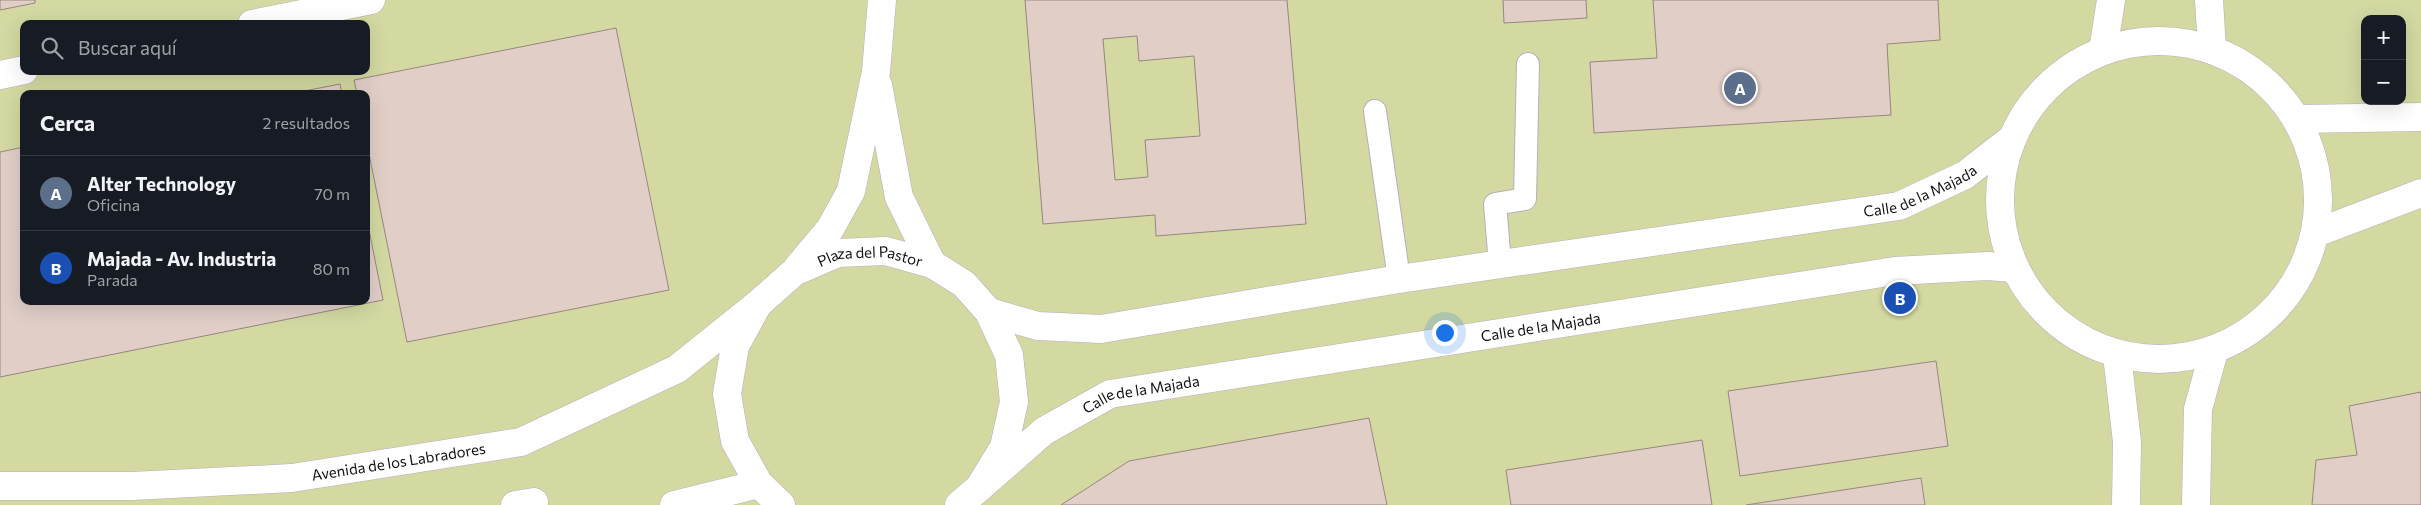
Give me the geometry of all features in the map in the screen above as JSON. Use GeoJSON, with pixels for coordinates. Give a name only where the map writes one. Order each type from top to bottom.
{"type":"FeatureCollection","features":[{"type":"Feature","properties":{"kind":"street"},"geometry":{"type":"LineString","coordinates":[[262,20],[290,8],[371,0]]}},
{"type":"Feature","properties":{"kind":"street"},"geometry":{"type":"LineString","coordinates":[[794,272],[830,229],[851,191],[876,72],[882,0]]}},
{"type":"Feature","properties":{"kind":"street"},"geometry":{"type":"LineString","coordinates":[[2103,51],[2111,0]]}},
{"type":"Feature","properties":{"kind":"street"},"geometry":{"type":"LineString","coordinates":[[2209,0],[2212,49]]}},
{"type":"Feature","properties":{"kind":"street"},"geometry":{"type":"LineString","coordinates":[[2139,42],[2176,42],[2212,49],[2261,77],[2297,119],[2313,155],[2320,194],[2316,233],[2296,283],[2262,324],[2214,351],[2166,360],[2118,354],[2075,336],[2039,307],[2014,268],[2001,227],[2000,183],[2010,140],[2032,102],[2064,72],[2103,51],[2139,42]]}},
{"type":"Feature","properties":{"kind":"street"},"geometry":{"type":"LineString","coordinates":[[0,75],[20,71]]}},
{"type":"Feature","properties":{"kind":"street"},"geometry":{"type":"LineString","coordinates":[[876,72],[899,197],[932,264]]}},
{"type":"Feature","properties":{"kind":"street"},"geometry":{"type":"LineString","coordinates":[[2297,119],[2421,117]]}},
{"type":"Feature","properties":{"kind":"street","name":"Calle de la Majada"},"geometry":{"type":"LineString","coordinates":[[989,312],[1038,326],[1101,329],[1399,279],[1899,206],[1966,175],[2010,140]]}},
{"type":"Feature","properties":{"kind":"street"},"geometry":{"type":"LineString","coordinates":[[2316,233],[2421,193]]}},
{"type":"Feature","properties":{"kind":"street","name":"Plaza del Pastor"},"geometry":{"type":"LineString","coordinates":[[781,505],[759,484],[735,441],[727,394],[734,346],[758,304],[794,272],[838,253],[886,251],[932,264],[964,284],[989,312],[1010,354],[1014,402],[1004,448],[969,497]]}},
{"type":"Feature","properties":{"kind":"street","name":"Calle de la Majada"},"geometry":{"type":"LineString","coordinates":[[969,497],[1044,431],[1110,394],[1895,271],[1987,266],[2014,268]]}},
{"type":"Feature","properties":{"kind":"street","name":"Avenida de los Labradores"},"geometry":{"type":"LineString","coordinates":[[0,486],[132,486],[292,478],[521,442],[678,369],[758,304]]}},
{"type":"Feature","properties":{"kind":"street"},"geometry":{"type":"LineString","coordinates":[[2196,505],[2198,409],[2214,351]]}},
{"type":"Feature","properties":{"kind":"street"},"geometry":{"type":"LineString","coordinates":[[2118,354],[2127,442],[2126,505]]}},
{"type":"Feature","properties":{"kind":"street"},"geometry":{"type":"LineString","coordinates":[[674,505],[759,484]]}},
{"type":"Feature","properties":{"kind":"lane"},"geometry":{"type":"LineString","coordinates":[[1500,264],[1495,204],[1525,199],[1528,64]]}},
{"type":"Feature","properties":{"kind":"lane"},"geometry":{"type":"LineString","coordinates":[[1375,111],[1399,279]]}},
{"type":"Feature","properties":{"kind":"green space"},"geometry":{"type":"Polygon","coordinates":[[[0,0],[2421,0],[2421,505],[0,505],[0,0]]]}},
{"type":"Feature","properties":{"kind":"building"},"geometry":{"type":"Polygon","coordinates":[[[0,0],[35,0],[35,3],[0,10],[0,0]]]}},
{"type":"Feature","properties":{"kind":"building"},"geometry":{"type":"Polygon","coordinates":[[[1025,0],[1287,0],[1306,224],[1156,236],[1155,215],[1043,224],[1025,0]],[[1137,36],[1103,39],[1115,180],[1148,177],[1145,140],[1200,136],[1194,56],[1139,61],[1137,36]]]}},
{"type":"Feature","properties":{"kind":"building"},"geometry":{"type":"Polygon","coordinates":[[[1503,0],[1586,0],[1587,18],[1504,23],[1503,0]]]}},
{"type":"Feature","properties":{"kind":"building"},"geometry":{"type":"Polygon","coordinates":[[[1653,0],[1938,0],[1940,40],[1887,44],[1891,115],[1594,133],[1590,62],[1657,58],[1653,0]]]}},
{"type":"Feature","properties":{"kind":"building"},"geometry":{"type":"Polygon","coordinates":[[[616,28],[669,290],[407,342],[370,159],[370,90],[356,90],[354,80],[616,28]]]}},
{"type":"Feature","properties":{"kind":"building"},"geometry":{"type":"Polygon","coordinates":[[[340,84],[341,90],[309,90],[340,84]]]}},
{"type":"Feature","properties":{"kind":"building"},"geometry":{"type":"Polygon","coordinates":[[[20,148],[20,305],[358,305],[0,377],[0,152],[20,148]]]}},
{"type":"Feature","properties":{"kind":"building"},"geometry":{"type":"Polygon","coordinates":[[[370,235],[383,300],[370,303],[370,235]]]}},
{"type":"Feature","properties":{"kind":"building"},"geometry":{"type":"Polygon","coordinates":[[[1936,361],[1948,446],[1740,476],[1728,391],[1936,361]]]}},
{"type":"Feature","properties":{"kind":"building"},"geometry":{"type":"Polygon","coordinates":[[[2421,392],[2421,505],[2312,505],[2316,460],[2357,455],[2349,406],[2421,392]]]}},
{"type":"Feature","properties":{"kind":"building"},"geometry":{"type":"Polygon","coordinates":[[[1369,418],[1387,505],[1061,505],[1129,461],[1369,418]]]}},
{"type":"Feature","properties":{"kind":"building"},"geometry":{"type":"Polygon","coordinates":[[[1702,440],[1712,505],[1511,505],[1506,470],[1702,440]]]}},
{"type":"Feature","properties":{"kind":"building"},"geometry":{"type":"Polygon","coordinates":[[[1921,478],[1925,505],[1746,505],[1921,478]]]}},
{"type":"Feature","properties":{"kind":"place","name":"Alter Technology"},"geometry":{"type":"Point","coordinates":[1740,88]}},
{"type":"Feature","properties":{"kind":"place","name":"Majada - Av. Industria"},"geometry":{"type":"Point","coordinates":[1900,298]}}]}
